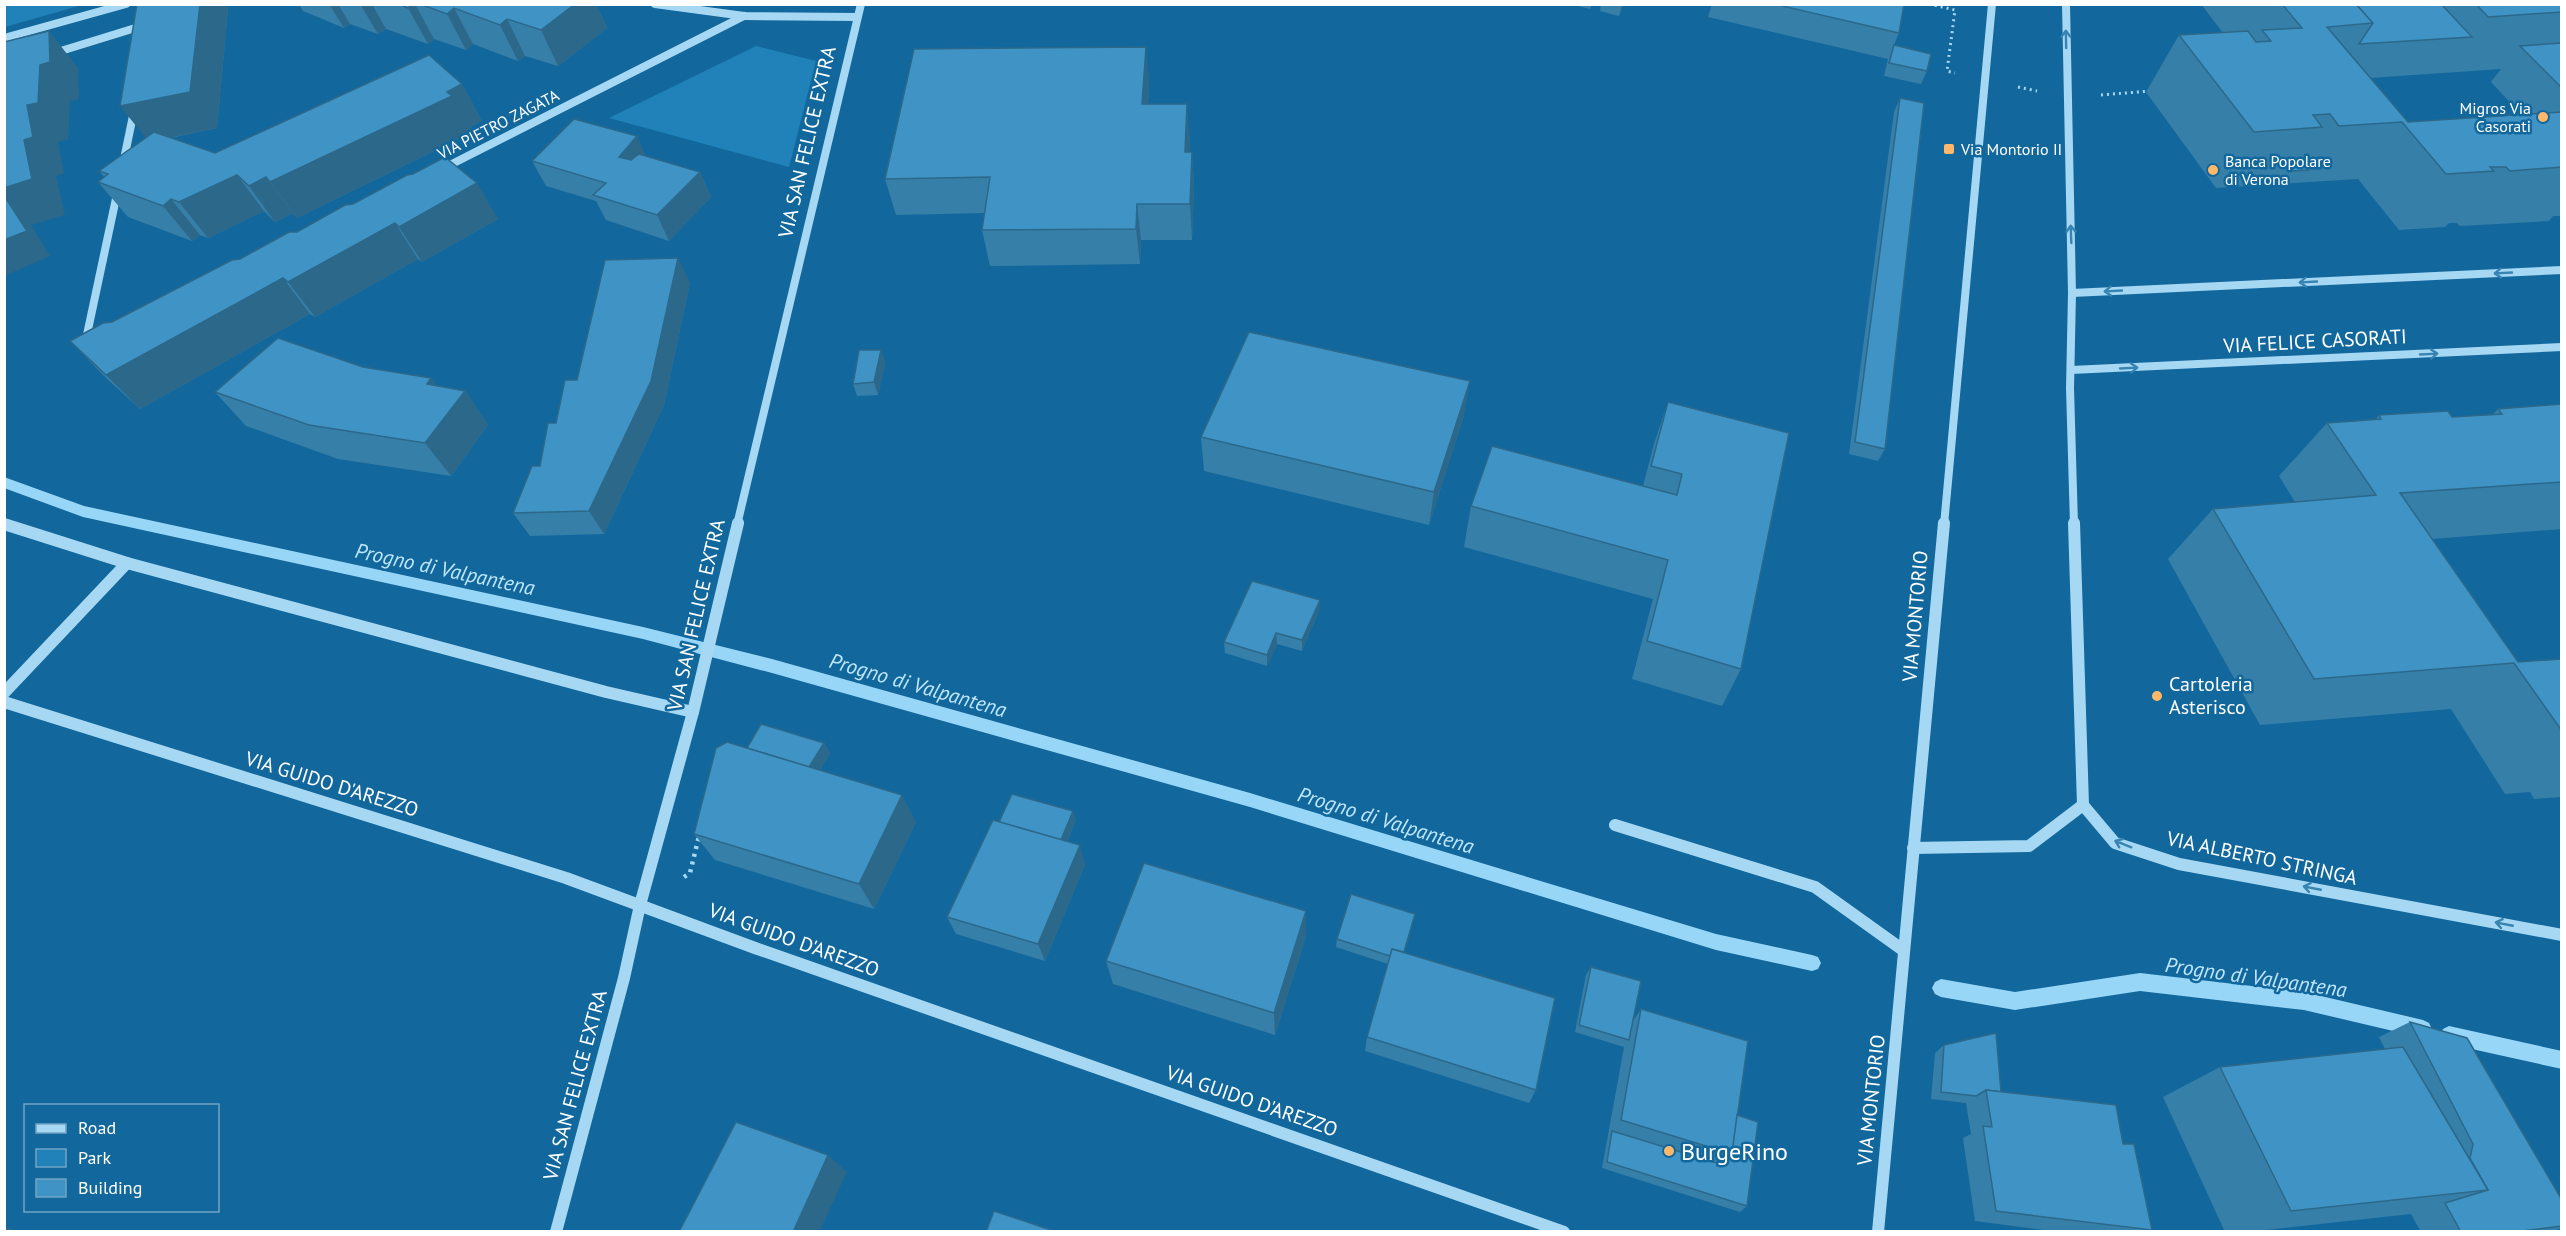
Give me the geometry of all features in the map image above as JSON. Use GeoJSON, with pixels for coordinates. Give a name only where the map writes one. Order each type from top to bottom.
{"type":"FeatureCollection","features":[{"type":"Feature","properties":{"kind":"street"},"geometry":{"type":"LineString","coordinates":[[4,38],[126,4]]}},
{"type":"Feature","properties":{"kind":"street","name":"VIA PIETRO ZAGATA"},"geometry":{"type":"LineString","coordinates":[[655,4],[744,16],[857,17]]}},
{"type":"Feature","properties":{"kind":"street","name":"VIA SAN FELICE EXTRA"},"geometry":{"type":"LineString","coordinates":[[556,1232],[624,978],[640,905],[693,712],[861,4]]}},
{"type":"Feature","properties":{"kind":"street","name":"VIA MONTORIO"},"geometry":{"type":"LineString","coordinates":[[1878,1232],[1898,1028],[1902,954],[1992,4]]}},
{"type":"Feature","properties":{"kind":"street"},"geometry":{"type":"LineString","coordinates":[[1913,848],[2029,846],[2083,805],[2071,370],[2072,293],[2066,4]]}},
{"type":"Feature","properties":{"kind":"street","name":"VIA PIETRO ZAGATA"},"geometry":{"type":"LineString","coordinates":[[435,173],[744,16]]}},
{"type":"Feature","properties":{"kind":"street"},"geometry":{"type":"LineString","coordinates":[[39,58],[152,23],[150,34]]}},
{"type":"Feature","properties":{"kind":"street"},"geometry":{"type":"LineString","coordinates":[[94,345],[84,351],[138,93]]}},
{"type":"Feature","properties":{"kind":"street"},"geometry":{"type":"LineString","coordinates":[[2072,293],[2562,270]]}},
{"type":"Feature","properties":{"kind":"street","name":"VIA FELICE CASORATI"},"geometry":{"type":"LineString","coordinates":[[2071,370],[2562,347]]}},
{"type":"Feature","properties":{"kind":"street"},"geometry":{"type":"LineString","coordinates":[[4,524],[127,563],[606,692],[693,712]]}},
{"type":"Feature","properties":{"kind":"street"},"geometry":{"type":"LineString","coordinates":[[4,693],[127,563]]}},
{"type":"Feature","properties":{"kind":"street","name":"VIA GUIDO D'AREZZO"},"geometry":{"type":"LineString","coordinates":[[4,702],[567,878],[755,948],[1564,1232]]}},
{"type":"Feature","properties":{"kind":"street","name":"VIA ALBERTO STRINGA"},"geometry":{"type":"LineString","coordinates":[[2083,805],[2115,843],[2179,864],[2562,935]]}},
{"type":"Feature","properties":{"kind":"street"},"geometry":{"type":"LineString","coordinates":[[1615,825],[1815,887],[1902,954]]}},
{"type":"Feature","properties":{"kind":"green space"},"geometry":{"type":"Polygon","coordinates":[[[5,4],[82,4],[82,5],[5,27],[5,4]]]}},
{"type":"Feature","properties":{"kind":"green space"},"geometry":{"type":"Polygon","coordinates":[[[756,46],[816,61],[789,167],[609,118],[756,46]]]}},
{"type":"Feature","properties":{"kind":"building"},"geometry":{"type":"Polygon","coordinates":[[[137,4],[200,4],[190,92],[120,106],[137,4]]]}},
{"type":"Feature","properties":{"kind":"building"},"geometry":{"type":"Polygon","coordinates":[[[399,4],[412,4],[408,8],[399,4]]]}},
{"type":"Feature","properties":{"kind":"building"},"geometry":{"type":"Polygon","coordinates":[[[420,4],[575,4],[541,30],[507,19],[500,25],[454,8],[447,14],[420,4]]]}},
{"type":"Feature","properties":{"kind":"building"},"geometry":{"type":"Polygon","coordinates":[[[1774,4],[1904,4],[1899,33],[1774,4]]]}},
{"type":"Feature","properties":{"kind":"building"},"geometry":{"type":"Polygon","coordinates":[[[2282,4],[2356,4],[2373,23],[2327,27],[2408,122],[2562,112],[2562,167],[2510,171],[2506,167],[2490,167],[2494,171],[2446,174],[2402,122],[2339,126],[2330,114],[2313,115],[2322,127],[2254,132],[2179,35],[2248,31],[2256,42],[2271,41],[2262,30],[2302,28],[2282,4]]]}},
{"type":"Feature","properties":{"kind":"building"},"geometry":{"type":"Polygon","coordinates":[[[2356,4],[2441,4],[2472,37],[2359,44],[2373,23],[2356,4]]]}},
{"type":"Feature","properties":{"kind":"building"},"geometry":{"type":"Polygon","coordinates":[[[2476,4],[2562,4],[2562,12],[2488,17],[2476,4]]]}},
{"type":"Feature","properties":{"kind":"building"},"geometry":{"type":"Polygon","coordinates":[[[49,31],[50,62],[40,65],[38,103],[27,105],[33,137],[24,140],[32,179],[4,188],[4,42],[49,31]]]}},
{"type":"Feature","properties":{"kind":"building"},"geometry":{"type":"Polygon","coordinates":[[[2562,43],[2562,88],[2520,46],[2562,43]]]}},
{"type":"Feature","properties":{"kind":"building"},"geometry":{"type":"Polygon","coordinates":[[[1894,45],[1931,54],[1927,71],[1889,63],[1894,45]]]}},
{"type":"Feature","properties":{"kind":"building"},"geometry":{"type":"Polygon","coordinates":[[[1146,47],[1142,104],[1187,104],[1185,152],[1192,152],[1190,204],[1137,204],[1136,229],[982,230],[990,177],[885,179],[914,49],[1146,47]]]}},
{"type":"Feature","properties":{"kind":"building"},"geometry":{"type":"Polygon","coordinates":[[[429,55],[462,84],[447,92],[452,96],[270,182],[266,177],[249,186],[237,175],[179,202],[171,199],[163,206],[98,182],[108,174],[99,171],[154,132],[215,153],[429,55]]]}},
{"type":"Feature","properties":{"kind":"building"},"geometry":{"type":"Polygon","coordinates":[[[1900,98],[1924,103],[1885,449],[1855,442],[1900,98]]]}},
{"type":"Feature","properties":{"kind":"building"},"geometry":{"type":"Polygon","coordinates":[[[574,119],[637,136],[619,157],[631,160],[639,154],[700,172],[657,215],[593,195],[606,183],[532,161],[574,119]]]}},
{"type":"Feature","properties":{"kind":"building"},"geometry":{"type":"Polygon","coordinates":[[[445,157],[477,183],[399,227],[395,223],[288,282],[283,278],[106,375],[70,341],[232,260],[240,259],[289,232],[297,232],[345,205],[353,204],[445,157]]]}},
{"type":"Feature","properties":{"kind":"building"},"geometry":{"type":"Polygon","coordinates":[[[2300,159],[2308,170],[2291,171],[2300,159]]]}},
{"type":"Feature","properties":{"kind":"building"},"geometry":{"type":"Polygon","coordinates":[[[7,200],[27,231],[4,240],[4,201],[7,200]]]}},
{"type":"Feature","properties":{"kind":"building"},"geometry":{"type":"Polygon","coordinates":[[[678,258],[651,381],[589,511],[513,513],[532,466],[540,466],[548,423],[556,423],[565,380],[577,380],[605,260],[678,258]]]}},
{"type":"Feature","properties":{"kind":"building"},"geometry":{"type":"Polygon","coordinates":[[[1249,332],[1470,381],[1434,492],[1201,437],[1249,332]]]}},
{"type":"Feature","properties":{"kind":"building"},"geometry":{"type":"Polygon","coordinates":[[[278,338],[363,367],[431,378],[427,384],[465,391],[425,443],[309,425],[215,392],[278,338]]]}},
{"type":"Feature","properties":{"kind":"building"},"geometry":{"type":"Polygon","coordinates":[[[859,350],[881,350],[874,382],[853,384],[859,350]]]}},
{"type":"Feature","properties":{"kind":"building"},"geometry":{"type":"Polygon","coordinates":[[[1668,402],[1789,433],[1741,669],[1647,641],[1668,560],[1471,506],[1492,446],[1677,495],[1682,474],[1651,466],[1668,402]]]}},
{"type":"Feature","properties":{"kind":"building"},"geometry":{"type":"Polygon","coordinates":[[[2562,404],[2562,482],[2400,493],[2518,662],[2562,659],[2562,731],[2514,663],[2314,679],[2213,509],[2376,495],[2327,423],[2381,419],[2379,415],[2448,411],[2452,417],[2502,414],[2498,409],[2562,404]]]}},
{"type":"Feature","properties":{"kind":"building"},"geometry":{"type":"Polygon","coordinates":[[[1252,581],[1320,600],[1302,640],[1276,633],[1267,655],[1224,642],[1252,581]]]}},
{"type":"Feature","properties":{"kind":"building"},"geometry":{"type":"Polygon","coordinates":[[[761,724],[824,743],[809,767],[747,748],[761,724]]]}},
{"type":"Feature","properties":{"kind":"building"},"geometry":{"type":"Polygon","coordinates":[[[727,742],[902,795],[859,884],[694,834],[716,748],[727,742]]]}},
{"type":"Feature","properties":{"kind":"building"},"geometry":{"type":"Polygon","coordinates":[[[1012,794],[1073,811],[1061,840],[999,822],[1012,794]]]}},
{"type":"Feature","properties":{"kind":"building"},"geometry":{"type":"Polygon","coordinates":[[[993,820],[1080,845],[1038,944],[947,917],[993,820]]]}},
{"type":"Feature","properties":{"kind":"building"},"geometry":{"type":"Polygon","coordinates":[[[1144,863],[1306,911],[1274,1013],[1106,961],[1144,863]]]}},
{"type":"Feature","properties":{"kind":"building"},"geometry":{"type":"Polygon","coordinates":[[[1351,894],[1415,914],[1404,952],[1392,949],[1390,956],[1337,939],[1351,894]]]}},
{"type":"Feature","properties":{"kind":"building"},"geometry":{"type":"Polygon","coordinates":[[[1392,949],[1555,998],[1536,1090],[1367,1037],[1392,949]]]}},
{"type":"Feature","properties":{"kind":"building"},"geometry":{"type":"Polygon","coordinates":[[[1591,967],[1641,981],[1629,1040],[1579,1025],[1591,967]]]}},
{"type":"Feature","properties":{"kind":"building"},"geometry":{"type":"Polygon","coordinates":[[[1641,1009],[1748,1041],[1732,1154],[1621,1120],[1641,1009]]]}},
{"type":"Feature","properties":{"kind":"building"},"geometry":{"type":"Polygon","coordinates":[[[2410,1022],[2467,1038],[2562,1200],[2562,1226],[2513,1232],[2461,1232],[2445,1203],[2488,1190],[2470,1158],[2473,1144],[2410,1022]]]}},
{"type":"Feature","properties":{"kind":"building"},"geometry":{"type":"Polygon","coordinates":[[[1996,1033],[2001,1092],[1986,1090],[1976,1096],[1941,1092],[1944,1045],[1996,1033]]]}},
{"type":"Feature","properties":{"kind":"building"},"geometry":{"type":"Polygon","coordinates":[[[2403,1047],[2488,1190],[2291,1211],[2220,1067],[2403,1047]]]}},
{"type":"Feature","properties":{"kind":"building"},"geometry":{"type":"Polygon","coordinates":[[[1986,1090],[2116,1105],[2123,1144],[2134,1144],[2152,1230],[1996,1211],[1983,1126],[1992,1127],[1986,1090]]]}},
{"type":"Feature","properties":{"kind":"building"},"geometry":{"type":"Polygon","coordinates":[[[1737,1115],[1758,1122],[1747,1206],[1607,1162],[1612,1131],[1720,1164],[1732,1154],[1737,1115]]]}},
{"type":"Feature","properties":{"kind":"building"},"geometry":{"type":"Polygon","coordinates":[[[736,1122],[828,1155],[793,1232],[679,1232],[736,1122]]]}},
{"type":"Feature","properties":{"kind":"building"},"geometry":{"type":"Polygon","coordinates":[[[994,1211],[1057,1232],[986,1232],[994,1211]]]}},
{"type":"Feature","properties":{"kind":"waterway","name":"Progno di Valpantena"},"geometry":{"type":"LineString","coordinates":[[4,482],[83,511],[643,633],[772,666],[1250,800],[1716,942],[1812,963]]}},
{"type":"Feature","properties":{"kind":"waterway","name":"Progno di Valpantena"},"geometry":{"type":"LineString","coordinates":[[1941,988],[2015,1001],[2140,982],[2304,1001],[2423,1029]]}},
{"type":"Feature","properties":{"kind":"waterway","name":"Progno di Valpantena"},"geometry":{"type":"LineString","coordinates":[[2449,1035],[2562,1060]]}},
{"type":"Feature","properties":{"kind":"place","name":"Migros Via Casorati"},"geometry":{"type":"Point","coordinates":[2543,117]}},
{"type":"Feature","properties":{"kind":"place","name":"Via Montorio II"},"geometry":{"type":"Point","coordinates":[1949,149]}},
{"type":"Feature","properties":{"kind":"place","name":"Banca Popolare di Verona"},"geometry":{"type":"Point","coordinates":[2213,170]}},
{"type":"Feature","properties":{"kind":"place","name":"Cartoleria Asterisco"},"geometry":{"type":"Point","coordinates":[2157,696]}},
{"type":"Feature","properties":{"kind":"place","name":"BurgeRino"},"geometry":{"type":"Point","coordinates":[1669,1151]}}]}
